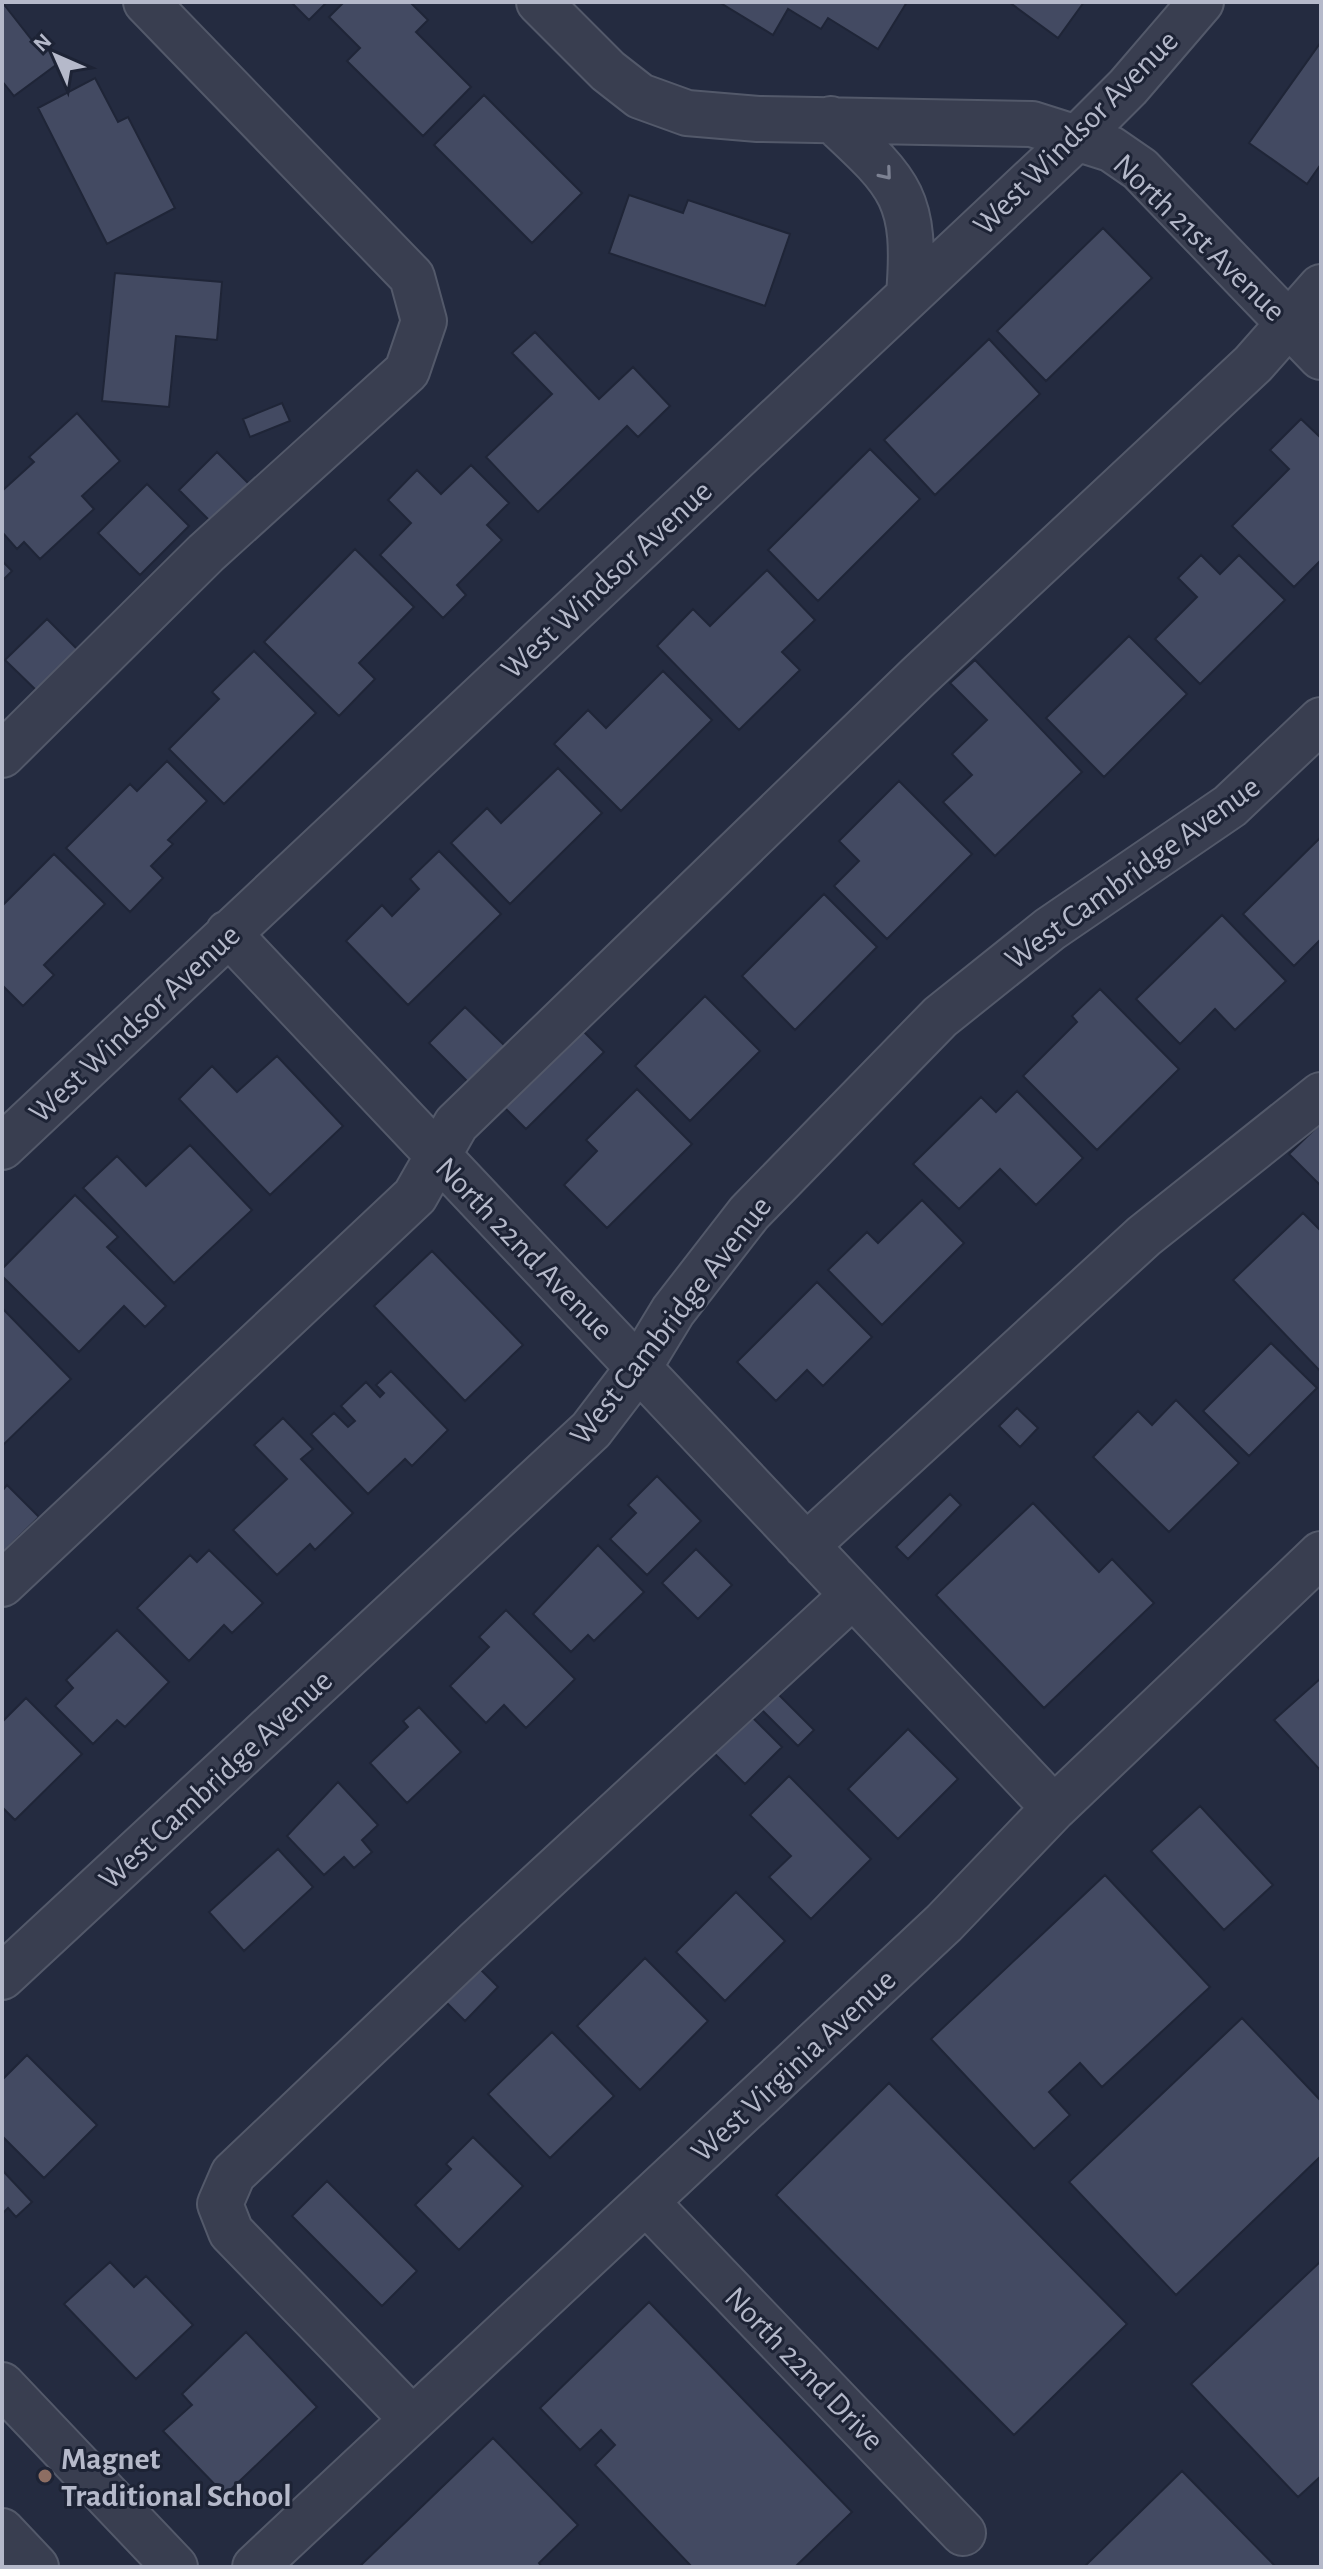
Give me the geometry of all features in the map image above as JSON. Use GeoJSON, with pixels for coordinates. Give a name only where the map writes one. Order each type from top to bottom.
{"type":"FeatureCollection","features":[{"type":"Feature","properties":{"kind":"street"},"geometry":{"type":"LineString","coordinates":[[2,755],[206,553],[407,371],[424,321],[412,277],[146,2]]}},
{"type":"Feature","properties":{"kind":"street","name":"North 21st Avenue"},"geometry":{"type":"LineString","coordinates":[[539,2],[608,71],[640,96],[659,105],[709,117],[1032,124],[1079,136],[1111,149],[1140,169],[1321,357]]}},
{"type":"Feature","properties":{"kind":"street","name":"West Windsor Avenue"},"geometry":{"type":"LineString","coordinates":[[2,1147],[1079,136],[1128,87],[1201,2]]}},
{"type":"Feature","properties":{"kind":"street"},"geometry":{"type":"LineString","coordinates":[[831,119],[882,168],[903,197],[913,248],[909,295]]}},
{"type":"Feature","properties":{"kind":"street"},"geometry":{"type":"LineString","coordinates":[[2,1584],[415,1196],[456,1124],[918,677],[1253,364],[1321,287]]}},
{"type":"Feature","properties":{"kind":"street","name":"West Cambridge Avenue"},"geometry":{"type":"LineString","coordinates":[[2,1977],[591,1430],[639,1367],[673,1311],[749,1213],[940,1017],[1050,929],[1230,806],[1321,720]]}},
{"type":"Feature","properties":{"kind":"street","name":"North 22nd Avenue"},"geometry":{"type":"LineString","coordinates":[[228,933],[1054,1808]]}},
{"type":"Feature","properties":{"kind":"street"},"geometry":{"type":"LineString","coordinates":[[806,1546],[1144,1236],[1321,1095]]}},
{"type":"Feature","properties":{"kind":"street","name":"West Virginia Avenue"},"geometry":{"type":"LineString","coordinates":[[255,2567],[944,1923],[1054,1808],[1321,1554]]}},
{"type":"Feature","properties":{"kind":"street"},"geometry":{"type":"LineString","coordinates":[[412,2419],[231,2232],[220,2204],[233,2174],[466,1952],[852,1596]]}},
{"type":"Feature","properties":{"kind":"street","name":"North 22nd Drive"},"geometry":{"type":"LineString","coordinates":[[646,2202],[963,2533]]}},
{"type":"Feature","properties":{"kind":"street"},"geometry":{"type":"LineString","coordinates":[[2,2385],[175,2567]]}},
{"type":"Feature","properties":{"kind":"street"},"geometry":{"type":"LineString","coordinates":[[2,2531],[36,2567]]}},
{"type":"Feature","properties":{"kind":"building"},"geometry":{"type":"Polygon","coordinates":[[[2,2],[39,49],[47,43],[60,62],[14,96],[2,81],[2,2]]]}},
{"type":"Feature","properties":{"kind":"building"},"geometry":{"type":"Polygon","coordinates":[[[291,2],[327,2],[309,20],[291,2]]]}},
{"type":"Feature","properties":{"kind":"building"},"geometry":{"type":"Polygon","coordinates":[[[344,2],[410,2],[428,20],[416,32],[471,87],[423,136],[347,61],[360,48],[329,17],[344,2]]]}},
{"type":"Feature","properties":{"kind":"building"},"geometry":{"type":"Polygon","coordinates":[[[719,2],[907,2],[878,49],[828,18],[821,29],[788,9],[773,35],[719,2]]]}},
{"type":"Feature","properties":{"kind":"building"},"geometry":{"type":"Polygon","coordinates":[[[1009,2],[1084,2],[1058,38],[1009,2]]]}},
{"type":"Feature","properties":{"kind":"building"},"geometry":{"type":"Polygon","coordinates":[[[1321,42],[1321,164],[1307,184],[1249,143],[1321,42]]]}},
{"type":"Feature","properties":{"kind":"building"},"geometry":{"type":"Polygon","coordinates":[[[95,78],[118,122],[128,117],[175,208],[107,244],[38,108],[95,78]]]}},
{"type":"Feature","properties":{"kind":"building"},"geometry":{"type":"Polygon","coordinates":[[[484,95],[582,193],[532,243],[434,145],[484,95]]]}},
{"type":"Feature","properties":{"kind":"building"},"geometry":{"type":"Polygon","coordinates":[[[629,195],[683,213],[688,200],[790,234],[765,306],[609,253],[629,195]]]}},
{"type":"Feature","properties":{"kind":"building"},"geometry":{"type":"Polygon","coordinates":[[[1103,228],[1152,278],[1046,381],[997,331],[1103,228]]]}},
{"type":"Feature","properties":{"kind":"building"},"geometry":{"type":"Polygon","coordinates":[[[115,273],[222,282],[217,340],[176,336],[169,407],[102,401],[115,273]]]}},
{"type":"Feature","properties":{"kind":"building"},"geometry":{"type":"Polygon","coordinates":[[[535,332],[599,399],[633,367],[670,406],[638,437],[627,426],[538,512],[486,457],[552,394],[512,353],[535,332]]]}},
{"type":"Feature","properties":{"kind":"building"},"geometry":{"type":"Polygon","coordinates":[[[989,339],[1040,394],[935,495],[884,440],[989,339]]]}},
{"type":"Feature","properties":{"kind":"building"},"geometry":{"type":"Polygon","coordinates":[[[282,403],[290,421],[250,437],[243,419],[282,403]]]}},
{"type":"Feature","properties":{"kind":"building"},"geometry":{"type":"Polygon","coordinates":[[[77,413],[120,461],[82,496],[94,509],[40,559],[24,542],[17,549],[2,532],[2,491],[34,462],[29,457],[77,413]]]}},
{"type":"Feature","properties":{"kind":"building"},"geometry":{"type":"Polygon","coordinates":[[[1301,419],[1321,438],[1321,560],[1294,587],[1232,526],[1289,469],[1270,450],[1301,419]]]}},
{"type":"Feature","properties":{"kind":"building"},"geometry":{"type":"Polygon","coordinates":[[[870,449],[920,499],[818,601],[768,550],[870,449]]]}},
{"type":"Feature","properties":{"kind":"building"},"geometry":{"type":"Polygon","coordinates":[[[217,452],[250,485],[212,523],[179,490],[217,452]]]}},
{"type":"Feature","properties":{"kind":"building"},"geometry":{"type":"Polygon","coordinates":[[[471,465],[509,503],[487,525],[502,540],[457,585],[466,595],[443,618],[380,555],[411,523],[388,500],[417,470],[441,494],[471,465]]]}},
{"type":"Feature","properties":{"kind":"building"},"geometry":{"type":"Polygon","coordinates":[[[147,484],[189,526],[140,575],[98,533],[147,484]]]}},
{"type":"Feature","properties":{"kind":"building"},"geometry":{"type":"Polygon","coordinates":[[[355,549],[414,607],[359,663],[375,679],[339,716],[264,642],[355,549]]]}},
{"type":"Feature","properties":{"kind":"building"},"geometry":{"type":"Polygon","coordinates":[[[1201,555],[1220,574],[1239,555],[1285,600],[1200,684],[1155,639],[1197,597],[1178,578],[1201,555]]]}},
{"type":"Feature","properties":{"kind":"building"},"geometry":{"type":"Polygon","coordinates":[[[2,561],[12,571],[2,581],[2,561]]]}},
{"type":"Feature","properties":{"kind":"building"},"geometry":{"type":"Polygon","coordinates":[[[767,570],[815,620],[782,652],[800,670],[739,730],[657,646],[693,609],[710,626],[767,570]]]}},
{"type":"Feature","properties":{"kind":"building"},"geometry":{"type":"Polygon","coordinates":[[[47,619],[80,652],[39,693],[5,660],[47,619]]]}},
{"type":"Feature","properties":{"kind":"building"},"geometry":{"type":"Polygon","coordinates":[[[1129,636],[1187,694],[1104,777],[1046,718],[1129,636]]]}},
{"type":"Feature","properties":{"kind":"building"},"geometry":{"type":"Polygon","coordinates":[[[254,651],[316,713],[224,804],[169,749],[219,699],[212,692],[254,651]]]}},
{"type":"Feature","properties":{"kind":"building"},"geometry":{"type":"Polygon","coordinates":[[[975,660],[1082,772],[995,856],[943,802],[972,775],[952,754],[987,720],[950,683],[975,660]]]}},
{"type":"Feature","properties":{"kind":"building"},"geometry":{"type":"Polygon","coordinates":[[[663,671],[712,720],[621,811],[554,744],[588,710],[606,728],[663,671]]]}},
{"type":"Feature","properties":{"kind":"building"},"geometry":{"type":"Polygon","coordinates":[[[167,761],[207,801],[168,840],[173,844],[151,866],[163,878],[130,912],[66,848],[130,784],[137,791],[167,761]]]}},
{"type":"Feature","properties":{"kind":"building"},"geometry":{"type":"Polygon","coordinates":[[[558,768],[602,813],[510,904],[451,843],[487,808],[501,823],[558,768]]]}},
{"type":"Feature","properties":{"kind":"building"},"geometry":{"type":"Polygon","coordinates":[[[899,781],[972,854],[887,939],[834,886],[859,861],[839,841],[899,781]]]}},
{"type":"Feature","properties":{"kind":"building"},"geometry":{"type":"Polygon","coordinates":[[[1321,837],[1321,939],[1294,966],[1243,914],[1321,837]]]}},
{"type":"Feature","properties":{"kind":"building"},"geometry":{"type":"Polygon","coordinates":[[[439,851],[501,914],[408,1005],[346,941],[382,905],[392,916],[419,889],[410,879],[439,851]]]}},
{"type":"Feature","properties":{"kind":"building"},"geometry":{"type":"Polygon","coordinates":[[[54,854],[105,904],[44,965],[54,975],[23,1006],[2,985],[2,906],[54,854]]]}},
{"type":"Feature","properties":{"kind":"building"},"geometry":{"type":"Polygon","coordinates":[[[824,894],[877,947],[795,1030],[742,976],[824,894]]]}},
{"type":"Feature","properties":{"kind":"building"},"geometry":{"type":"Polygon","coordinates":[[[1222,915],[1286,981],[1235,1030],[1215,1009],[1180,1044],[1136,999],[1222,915]]]}},
{"type":"Feature","properties":{"kind":"building"},"geometry":{"type":"Polygon","coordinates":[[[1100,989],[1179,1069],[1097,1150],[1023,1076],[1077,1022],[1072,1016],[1100,989]]]}},
{"type":"Feature","properties":{"kind":"building"},"geometry":{"type":"Polygon","coordinates":[[[705,996],[760,1051],[690,1121],[635,1066],[705,996]]]}},
{"type":"Feature","properties":{"kind":"building"},"geometry":{"type":"Polygon","coordinates":[[[465,1007],[505,1046],[469,1083],[429,1043],[465,1007]]]}},
{"type":"Feature","properties":{"kind":"building"},"geometry":{"type":"Polygon","coordinates":[[[579,1027],[604,1052],[526,1129],[502,1105],[579,1027]]]}},
{"type":"Feature","properties":{"kind":"building"},"geometry":{"type":"Polygon","coordinates":[[[277,1056],[343,1126],[270,1195],[179,1099],[212,1066],[237,1092],[277,1056]]]}},
{"type":"Feature","properties":{"kind":"building"},"geometry":{"type":"Polygon","coordinates":[[[637,1089],[692,1144],[607,1228],[564,1185],[597,1151],[586,1140],[637,1089]]]}},
{"type":"Feature","properties":{"kind":"building"},"geometry":{"type":"Polygon","coordinates":[[[1017,1091],[1083,1158],[1036,1205],[1000,1169],[959,1209],[913,1164],[981,1097],[996,1112],[1017,1091]]]}},
{"type":"Feature","properties":{"kind":"building"},"geometry":{"type":"Polygon","coordinates":[[[1321,1123],[1321,1186],[1289,1154],[1321,1123]]]}},
{"type":"Feature","properties":{"kind":"building"},"geometry":{"type":"Polygon","coordinates":[[[190,1145],[252,1210],[174,1283],[83,1188],[117,1156],[146,1186],[190,1145]]]}},
{"type":"Feature","properties":{"kind":"building"},"geometry":{"type":"Polygon","coordinates":[[[75,1195],[118,1237],[107,1247],[166,1306],[145,1327],[124,1306],[79,1352],[2,1276],[2,1269],[75,1195]]]}},
{"type":"Feature","properties":{"kind":"building"},"geometry":{"type":"Polygon","coordinates":[[[922,1200],[964,1243],[882,1325],[828,1270],[867,1232],[878,1243],[922,1200]]]}},
{"type":"Feature","properties":{"kind":"building"},"geometry":{"type":"Polygon","coordinates":[[[1303,1213],[1321,1231],[1321,1372],[1233,1280],[1303,1213]]]}},
{"type":"Feature","properties":{"kind":"building"},"geometry":{"type":"Polygon","coordinates":[[[432,1251],[523,1345],[465,1401],[374,1306],[432,1251]]]}},
{"type":"Feature","properties":{"kind":"building"},"geometry":{"type":"Polygon","coordinates":[[[817,1282],[872,1337],[823,1386],[807,1370],[776,1401],[737,1362],[817,1282]]]}},
{"type":"Feature","properties":{"kind":"building"},"geometry":{"type":"Polygon","coordinates":[[[2,1308],[71,1379],[2,1446],[2,1308]]]}},
{"type":"Feature","properties":{"kind":"building"},"geometry":{"type":"Polygon","coordinates":[[[1271,1343],[1317,1388],[1249,1456],[1203,1411],[1271,1343]]]}},
{"type":"Feature","properties":{"kind":"building"},"geometry":{"type":"Polygon","coordinates":[[[391,1371],[448,1430],[412,1466],[405,1459],[368,1494],[311,1434],[334,1413],[348,1427],[355,1421],[341,1406],[366,1382],[380,1397],[384,1393],[376,1385],[391,1371]]]}},
{"type":"Feature","properties":{"kind":"building"},"geometry":{"type":"Polygon","coordinates":[[[1176,1400],[1239,1463],[1169,1532],[1093,1457],[1138,1411],[1152,1425],[1176,1400]]]}},
{"type":"Feature","properties":{"kind":"building"},"geometry":{"type":"Polygon","coordinates":[[[1017,1408],[1038,1428],[1020,1447],[999,1426],[1017,1408]]]}},
{"type":"Feature","properties":{"kind":"building"},"geometry":{"type":"Polygon","coordinates":[[[283,1418],[313,1449],[301,1459],[353,1513],[315,1550],[310,1544],[277,1575],[233,1530],[287,1479],[254,1445],[283,1418]]]}},
{"type":"Feature","properties":{"kind":"building"},"geometry":{"type":"Polygon","coordinates":[[[657,1476],[701,1521],[647,1575],[610,1539],[636,1513],[628,1505],[657,1476]]]}},
{"type":"Feature","properties":{"kind":"building"},"geometry":{"type":"Polygon","coordinates":[[[7,1485],[39,1517],[2,1553],[2,1491],[7,1485]]]}},
{"type":"Feature","properties":{"kind":"building"},"geometry":{"type":"Polygon","coordinates":[[[950,1494],[961,1505],[908,1559],[896,1547],[950,1494]]]}},
{"type":"Feature","properties":{"kind":"building"},"geometry":{"type":"Polygon","coordinates":[[[1033,1503],[1099,1572],[1112,1559],[1154,1603],[1044,1708],[936,1595],[1033,1503]]]}},
{"type":"Feature","properties":{"kind":"building"},"geometry":{"type":"Polygon","coordinates":[[[598,1545],[644,1592],[594,1641],[588,1635],[571,1652],[533,1614],[598,1545]]]}},
{"type":"Feature","properties":{"kind":"building"},"geometry":{"type":"Polygon","coordinates":[[[696,1549],[732,1585],[698,1619],[662,1583],[696,1549]]]}},
{"type":"Feature","properties":{"kind":"building"},"geometry":{"type":"Polygon","coordinates":[[[209,1550],[263,1603],[232,1633],[224,1625],[189,1661],[137,1608],[190,1555],[197,1562],[209,1550]]]}},
{"type":"Feature","properties":{"kind":"building"},"geometry":{"type":"Polygon","coordinates":[[[506,1610],[575,1679],[526,1728],[504,1705],[486,1723],[450,1686],[489,1647],[479,1637],[506,1610]]]}},
{"type":"Feature","properties":{"kind":"building"},"geometry":{"type":"Polygon","coordinates":[[[117,1630],[169,1682],[125,1727],[117,1720],[93,1744],[55,1706],[73,1688],[66,1680],[117,1630]]]}},
{"type":"Feature","properties":{"kind":"building"},"geometry":{"type":"Polygon","coordinates":[[[1321,1678],[1321,1771],[1274,1720],[1321,1678]]]}},
{"type":"Feature","properties":{"kind":"building"},"geometry":{"type":"Polygon","coordinates":[[[773,1689],[814,1730],[798,1746],[757,1705],[773,1689]]]}},
{"type":"Feature","properties":{"kind":"building"},"geometry":{"type":"Polygon","coordinates":[[[26,1698],[82,1754],[15,1820],[2,1807],[2,1722],[26,1698]]]}},
{"type":"Feature","properties":{"kind":"building"},"geometry":{"type":"Polygon","coordinates":[[[419,1707],[461,1752],[407,1803],[370,1763],[408,1727],[403,1721],[419,1707]]]}},
{"type":"Feature","properties":{"kind":"building"},"geometry":{"type":"Polygon","coordinates":[[[744,1709],[782,1747],[745,1784],[707,1746],[744,1709]]]}},
{"type":"Feature","properties":{"kind":"building"},"geometry":{"type":"Polygon","coordinates":[[[908,1729],[958,1779],[898,1839],[848,1789],[908,1729]]]}},
{"type":"Feature","properties":{"kind":"building"},"geometry":{"type":"Polygon","coordinates":[[[789,1776],[871,1859],[811,1919],[769,1877],[791,1856],[750,1815],[789,1776]]]}},
{"type":"Feature","properties":{"kind":"building"},"geometry":{"type":"Polygon","coordinates":[[[338,1782],[378,1825],[362,1840],[372,1852],[354,1868],[344,1857],[324,1875],[287,1836],[338,1782]]]}},
{"type":"Feature","properties":{"kind":"building"},"geometry":{"type":"Polygon","coordinates":[[[1200,1806],[1273,1885],[1224,1930],[1151,1851],[1200,1806]]]}},
{"type":"Feature","properties":{"kind":"building"},"geometry":{"type":"Polygon","coordinates":[[[278,1849],[313,1887],[244,1951],[209,1912],[278,1849]]]}},
{"type":"Feature","properties":{"kind":"building"},"geometry":{"type":"Polygon","coordinates":[[[1105,1875],[1210,1987],[1102,2087],[1080,2063],[1049,2092],[1070,2115],[1034,2149],[931,2039],[1105,1875]]]}},
{"type":"Feature","properties":{"kind":"building"},"geometry":{"type":"Polygon","coordinates":[[[736,1892],[785,1941],[725,2001],[676,1952],[736,1892]]]}},
{"type":"Feature","properties":{"kind":"building"},"geometry":{"type":"Polygon","coordinates":[[[645,1958],[708,2021],[640,2090],[577,2026],[645,1958]]]}},
{"type":"Feature","properties":{"kind":"building"},"geometry":{"type":"Polygon","coordinates":[[[474,1963],[498,1987],[465,2021],[440,1996],[474,1963]]]}},
{"type":"Feature","properties":{"kind":"building"},"geometry":{"type":"Polygon","coordinates":[[[1242,2018],[1321,2101],[1321,2156],[1176,2295],[1069,2182],[1242,2018]]]}},
{"type":"Feature","properties":{"kind":"building"},"geometry":{"type":"Polygon","coordinates":[[[552,2032],[614,2096],[550,2158],[488,2094],[552,2032]]]}},
{"type":"Feature","properties":{"kind":"building"},"geometry":{"type":"Polygon","coordinates":[[[27,2055],[97,2125],[44,2178],[2,2136],[2,2080],[27,2055]]]}},
{"type":"Feature","properties":{"kind":"building"},"geometry":{"type":"Polygon","coordinates":[[[889,2083],[1127,2324],[1014,2435],[776,2195],[889,2083]]]}},
{"type":"Feature","properties":{"kind":"building"},"geometry":{"type":"Polygon","coordinates":[[[473,2137],[523,2186],[459,2250],[415,2205],[451,2169],[446,2164],[473,2137]]]}},
{"type":"Feature","properties":{"kind":"building"},"geometry":{"type":"Polygon","coordinates":[[[2,2170],[32,2202],[16,2217],[8,2208],[2,2214],[2,2170]]]}},
{"type":"Feature","properties":{"kind":"building"},"geometry":{"type":"Polygon","coordinates":[[[327,2181],[417,2271],[382,2306],[292,2216],[327,2181]]]}},
{"type":"Feature","properties":{"kind":"building"},"geometry":{"type":"Polygon","coordinates":[[[1321,2261],[1321,2476],[1298,2497],[1191,2384],[1321,2261]]]}},
{"type":"Feature","properties":{"kind":"building"},"geometry":{"type":"Polygon","coordinates":[[[110,2262],[134,2287],[146,2276],[193,2325],[136,2379],[64,2304],[110,2262]]]}},
{"type":"Feature","properties":{"kind":"building"},"geometry":{"type":"Polygon","coordinates":[[[649,2302],[852,2512],[795,2567],[692,2567],[595,2465],[615,2445],[601,2430],[580,2450],[540,2408],[649,2302]]]}},
{"type":"Feature","properties":{"kind":"building"},"geometry":{"type":"Polygon","coordinates":[[[246,2332],[317,2407],[225,2495],[163,2431],[192,2405],[182,2394],[246,2332]]]}},
{"type":"Feature","properties":{"kind":"building"},"geometry":{"type":"Polygon","coordinates":[[[493,2438],[578,2525],[539,2563],[542,2567],[359,2567],[493,2438]]]}},
{"type":"Feature","properties":{"kind":"building"},"geometry":{"type":"Polygon","coordinates":[[[1182,2471],[1276,2567],[1084,2567],[1182,2471]]]}},
{"type":"Feature","properties":{"kind":"place","name":"Magnet Traditional School"},"geometry":{"type":"Point","coordinates":[45,2476]}}]}
